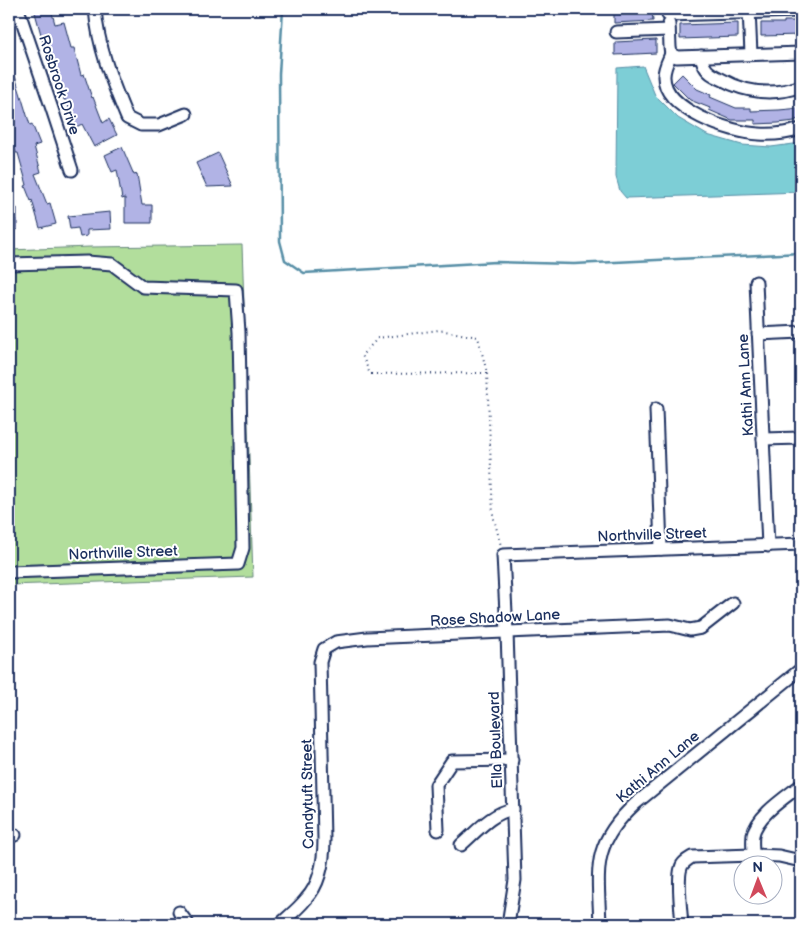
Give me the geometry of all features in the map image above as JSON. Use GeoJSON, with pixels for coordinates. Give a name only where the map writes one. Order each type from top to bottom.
{"type":"FeatureCollection","features":[{"type":"Feature","properties":{"kind":"street","name":"Rosbrook Drive"},"geometry":{"type":"LineString","coordinates":[[18,9],[72,170]]}},
{"type":"Feature","properties":{"kind":"street"},"geometry":{"type":"LineString","coordinates":[[95,9],[102,49],[111,80],[126,118],[141,125],[159,126],[186,114]]}},
{"type":"Feature","properties":{"kind":"street"},"geometry":{"type":"LineString","coordinates":[[794,10],[668,12],[671,54],[664,77],[666,86],[675,100],[706,120],[738,131],[760,134],[791,132],[801,129]]}},
{"type":"Feature","properties":{"kind":"street"},"geometry":{"type":"LineString","coordinates":[[749,11],[751,54]]}},
{"type":"Feature","properties":{"kind":"street"},"geometry":{"type":"LineString","coordinates":[[616,32],[669,30]]}},
{"type":"Feature","properties":{"kind":"street"},"geometry":{"type":"LineString","coordinates":[[671,54],[677,57],[801,53]]}},
{"type":"Feature","properties":{"kind":"street"},"geometry":{"type":"LineString","coordinates":[[701,56],[705,67],[713,76],[752,91],[773,92],[801,86]]}},
{"type":"Feature","properties":{"kind":"street","name":"Northville Street"},"geometry":{"type":"LineString","coordinates":[[9,264],[88,262],[112,264],[143,287],[236,290],[239,332],[243,548],[238,564],[9,572]]}},
{"type":"Feature","properties":{"kind":"street","name":"Kathi Ann Lane"},"geometry":{"type":"LineString","coordinates":[[756,282],[768,546]]}},
{"type":"Feature","properties":{"kind":"street"},"geometry":{"type":"LineString","coordinates":[[758,334],[801,332]]}},
{"type":"Feature","properties":{"kind":"street"},"geometry":{"type":"LineString","coordinates":[[656,409],[661,549]]}},
{"type":"Feature","properties":{"kind":"street"},"geometry":{"type":"LineString","coordinates":[[763,438],[801,438]]}},
{"type":"Feature","properties":{"kind":"street","name":"Northville Street"},"geometry":{"type":"LineString","coordinates":[[503,555],[801,544]]}},
{"type":"Feature","properties":{"kind":"street","name":"Ella Boulevard"},"geometry":{"type":"LineString","coordinates":[[503,555],[515,880],[508,924]]}},
{"type":"Feature","properties":{"kind":"street","name":"Rose Shadow Lane"},"geometry":{"type":"LineString","coordinates":[[324,649],[336,642],[347,640],[670,625],[690,630],[701,628],[733,603]]}},
{"type":"Feature","properties":{"kind":"street","name":"Candytuft Street"},"geometry":{"type":"LineString","coordinates":[[280,924],[308,898],[318,881],[324,858],[320,662],[324,649]]}},
{"type":"Feature","properties":{"kind":"street","name":"Kathi Ann Lane"},"geometry":{"type":"LineString","coordinates":[[600,924],[598,878],[600,854],[604,843],[617,822],[635,804],[801,669]]}},
{"type":"Feature","properties":{"kind":"street"},"geometry":{"type":"LineString","coordinates":[[438,830],[436,785],[452,761],[512,760]]}},
{"type":"Feature","properties":{"kind":"street"},"geometry":{"type":"LineString","coordinates":[[753,854],[753,835],[757,824],[801,785]]}},
{"type":"Feature","properties":{"kind":"street"},"geometry":{"type":"LineString","coordinates":[[461,845],[495,815],[505,810],[513,809]]}},
{"type":"Feature","properties":{"kind":"street"},"geometry":{"type":"LineString","coordinates":[[682,924],[680,868],[692,857],[753,854],[779,856],[801,861]]}},
{"type":"Feature","properties":{"kind":"street"},"geometry":{"type":"LineString","coordinates":[[179,912],[188,924]]}},
{"type":"Feature","properties":{"kind":"path"},"geometry":{"type":"LineString","coordinates":[[487,373],[370,374],[362,354],[378,338],[439,330],[478,337],[487,373],[493,516],[503,555]]}},
{"type":"Feature","properties":{"kind":"green space"},"geometry":{"type":"Polygon","coordinates":[[[242,245],[253,577],[9,585],[9,250],[242,245]]]}},
{"type":"Feature","properties":{"kind":"water"},"geometry":{"type":"Polygon","coordinates":[[[643,66],[655,95],[678,118],[707,135],[742,145],[771,147],[801,143],[801,192],[626,198],[620,191],[616,177],[617,68],[643,66]]]}},
{"type":"Feature","properties":{"kind":"building"},"geometry":{"type":"Polygon","coordinates":[[[34,9],[51,9],[55,24],[64,22],[71,48],[74,48],[81,75],[84,74],[103,123],[109,119],[117,135],[94,147],[82,124],[76,127],[66,100],[64,100],[48,48],[45,49],[34,9]]]}},
{"type":"Feature","properties":{"kind":"building"},"geometry":{"type":"Polygon","coordinates":[[[652,9],[653,21],[614,23],[614,10],[652,9]]]}},
{"type":"Feature","properties":{"kind":"building"},"geometry":{"type":"Polygon","coordinates":[[[784,21],[800,21],[801,35],[761,36],[761,23],[784,23],[784,21]]]}},
{"type":"Feature","properties":{"kind":"building"},"geometry":{"type":"Polygon","coordinates":[[[738,23],[738,37],[680,39],[680,25],[738,23]]]}},
{"type":"Feature","properties":{"kind":"building"},"geometry":{"type":"Polygon","coordinates":[[[656,40],[656,53],[615,55],[615,42],[656,40]]]}},
{"type":"Feature","properties":{"kind":"building"},"geometry":{"type":"Polygon","coordinates":[[[682,74],[697,89],[736,108],[751,108],[751,111],[801,108],[801,119],[755,124],[755,120],[732,120],[690,100],[673,83],[682,74]]]}},
{"type":"Feature","properties":{"kind":"building"},"geometry":{"type":"Polygon","coordinates":[[[15,76],[30,125],[32,124],[40,144],[34,146],[41,172],[35,174],[47,204],[50,203],[56,224],[40,228],[32,200],[25,186],[27,185],[18,153],[16,153],[9,134],[9,78],[15,76]]]}},
{"type":"Feature","properties":{"kind":"building"},"geometry":{"type":"Polygon","coordinates":[[[122,147],[134,175],[137,174],[142,205],[152,205],[152,223],[125,223],[125,198],[122,199],[117,170],[112,172],[105,155],[122,147]]]}},
{"type":"Feature","properties":{"kind":"building"},"geometry":{"type":"Polygon","coordinates":[[[218,153],[233,186],[207,187],[196,163],[218,153]]]}},
{"type":"Feature","properties":{"kind":"building"},"geometry":{"type":"Polygon","coordinates":[[[17,208],[17,230],[9,230],[9,209],[17,208]]]}},
{"type":"Feature","properties":{"kind":"building"},"geometry":{"type":"Polygon","coordinates":[[[110,212],[111,229],[87,230],[87,236],[80,237],[78,228],[70,229],[68,216],[110,212]]]}},
{"type":"Feature","properties":{"kind":"waterway"},"geometry":{"type":"LineString","coordinates":[[283,9],[279,74],[280,241],[285,260],[304,273],[496,262],[574,264],[801,253]]}}]}
